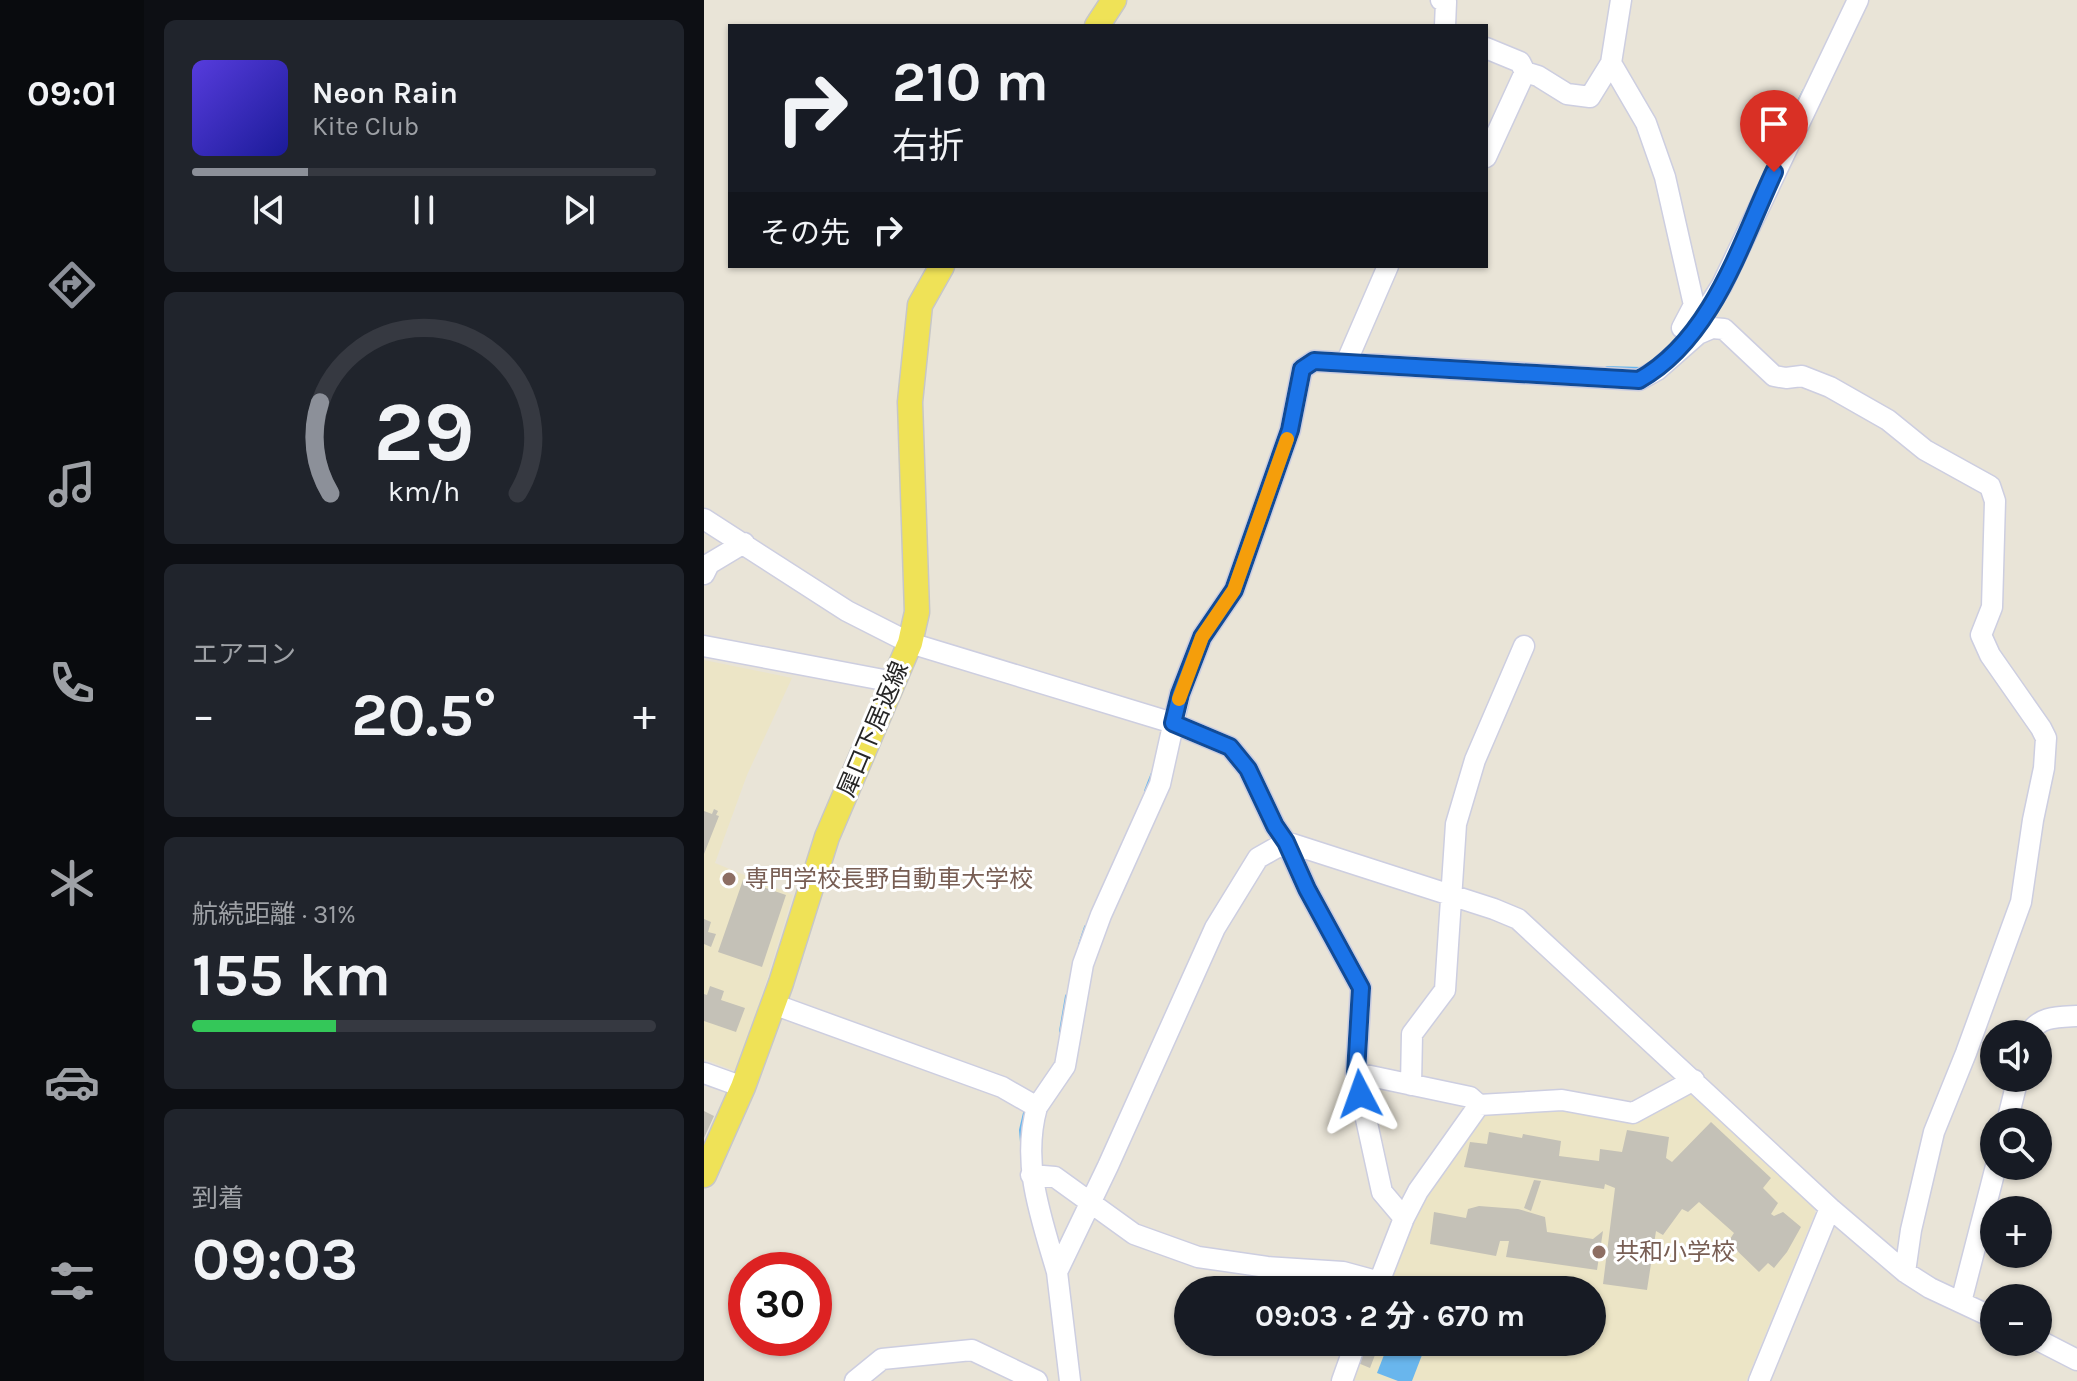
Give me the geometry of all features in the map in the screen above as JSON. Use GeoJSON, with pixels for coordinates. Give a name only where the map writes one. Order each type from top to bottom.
{"type":"FeatureCollection","features":[{"type":"Feature","properties":{"kind":"main road"},"geometry":{"type":"LineString","coordinates":[[1098,24],[1114,0]]}},
{"type":"Feature","properties":{"kind":"main road","name":"犀口下居返線"},"geometry":{"type":"LineString","coordinates":[[704,1175],[743,1087],[827,837],[910,643],[917,612],[910,402],[920,305],[941,268]]}},
{"type":"Feature","properties":{"kind":"street"},"geometry":{"type":"LineString","coordinates":[[1441,0],[1446,2],[1445,24]]}},
{"type":"Feature","properties":{"kind":"street"},"geometry":{"type":"LineString","coordinates":[[1488,49],[1520,62],[1525,72],[1538,76],[1567,94],[1590,97],[1611,63],[1621,0]]}},
{"type":"Feature","properties":{"kind":"street"},"geometry":{"type":"LineString","coordinates":[[1680,349],[1722,285],[1858,0]]}},
{"type":"Feature","properties":{"kind":"street"},"geometry":{"type":"LineString","coordinates":[[1611,63],[1646,123],[1673,207],[1694,305],[1673,344],[1680,349]]}},
{"type":"Feature","properties":{"kind":"street"},"geometry":{"type":"LineString","coordinates":[[1488,153],[1525,72]]}},
{"type":"Feature","properties":{"kind":"street"},"geometry":{"type":"LineString","coordinates":[[1348,358],[1387,268]]}},
{"type":"Feature","properties":{"kind":"street"},"geometry":{"type":"LineString","coordinates":[[1070,1381],[1057,1272],[1031,1175],[1031,1126],[1037,1107],[1065,1066],[1083,964],[1101,915],[1160,784],[1180,694],[1202,637],[1234,590],[1290,430],[1302,369],[1314,361],[1348,358],[1639,380],[1657,370],[1698,334],[1712,328],[1724,329],[1774,376],[1802,376],[1830,387],[1888,420],[1925,450],[1983,481],[1994,493],[1992,607],[1981,635],[1990,655],[2046,738],[2044,768],[2021,902],[1934,1132],[1911,1230],[1905,1272]]}},
{"type":"Feature","properties":{"kind":"street"},"geometry":{"type":"LineString","coordinates":[[704,519],[847,611],[910,643],[1173,723],[1230,747],[1248,769],[1307,889],[1361,988],[1356,1073],[1382,1192],[1404,1218]]}},
{"type":"Feature","properties":{"kind":"street"},"geometry":{"type":"LineString","coordinates":[[704,574],[709,564],[744,543]]}},
{"type":"Feature","properties":{"kind":"street"},"geometry":{"type":"LineString","coordinates":[[704,646],[894,682]]}},
{"type":"Feature","properties":{"kind":"street"},"geometry":{"type":"LineString","coordinates":[[1411,1085],[1412,1034],[1445,990],[1456,824],[1475,760],[1524,646]]}},
{"type":"Feature","properties":{"kind":"street"},"geometry":{"type":"LineString","coordinates":[[1057,1272],[1215,928],[1258,858],[1286,842],[1518,919],[1830,1208],[1905,1272],[1930,1288],[1980,1311]]}},
{"type":"Feature","properties":{"kind":"street"},"geometry":{"type":"LineString","coordinates":[[773,1004],[1002,1087],[1037,1107]]}},
{"type":"Feature","properties":{"kind":"street"},"geometry":{"type":"LineString","coordinates":[[2044,1020],[2077,1016]]}},
{"type":"Feature","properties":{"kind":"street"},"geometry":{"type":"LineString","coordinates":[[704,1073],[743,1087]]}},
{"type":"Feature","properties":{"kind":"street"},"geometry":{"type":"LineString","coordinates":[[1356,1073],[1470,1097],[1479,1105],[1562,1100],[1633,1113],[1694,1080]]}},
{"type":"Feature","properties":{"kind":"street"},"geometry":{"type":"LineString","coordinates":[[1382,1276],[1418,1191],[1479,1105]]}},
{"type":"Feature","properties":{"kind":"street"},"geometry":{"type":"LineString","coordinates":[[1031,1175],[1055,1177],[1134,1234],[1198,1257],[1267,1267],[1343,1272],[1353,1276]]}},
{"type":"Feature","properties":{"kind":"street"},"geometry":{"type":"LineString","coordinates":[[1961,1302],[1992,1180]]}},
{"type":"Feature","properties":{"kind":"street"},"geometry":{"type":"LineString","coordinates":[[1759,1381],[1830,1208]]}},
{"type":"Feature","properties":{"kind":"street"},"geometry":{"type":"LineString","coordinates":[[2052,1347],[2077,1360]]}},
{"type":"Feature","properties":{"kind":"street"},"geometry":{"type":"LineString","coordinates":[[855,1381],[882,1359],[972,1350],[1037,1381]]}},
{"type":"Feature","properties":{"kind":"street"},"geometry":{"type":"LineString","coordinates":[[1342,1381],[1351,1356]]}},
{"type":"Feature","properties":{"kind":"shaded area","name":"専門学校長野自動車大学校"},"geometry":{"type":"Polygon","coordinates":[[[704,660],[792,678],[747,775],[715,863],[793,895],[738,1072],[704,1059],[704,660]]]}},
{"type":"Feature","properties":{"kind":"shaded area","name":"共和小学校"},"geometry":{"type":"Polygon","coordinates":[[[1688,1092],[1700,1094],[1813,1202],[1815,1213],[1746,1381],[1351,1380],[1358,1356],[1606,1356],[1606,1276],[1389,1276],[1423,1195],[1484,1111],[1557,1106],[1641,1120],[1688,1092]]]}},
{"type":"Feature","properties":{"kind":"water"},"geometry":{"type":"Polygon","coordinates":[[[1384,1356],[1422,1356],[1412,1381],[1398,1381],[1377,1373],[1384,1356]]]}},
{"type":"Feature","properties":{"kind":"building"},"geometry":{"type":"Polygon","coordinates":[[[714,809],[719,816],[704,854],[704,811],[712,814],[714,809]]]}},
{"type":"Feature","properties":{"kind":"building"},"geometry":{"type":"Polygon","coordinates":[[[743,880],[786,895],[762,967],[718,952],[743,880]]]}},
{"type":"Feature","properties":{"kind":"building"},"geometry":{"type":"Polygon","coordinates":[[[704,919],[711,922],[708,932],[716,934],[711,947],[704,944],[704,919]]]}},
{"type":"Feature","properties":{"kind":"building"},"geometry":{"type":"Polygon","coordinates":[[[710,986],[724,991],[721,1000],[745,1008],[736,1032],[704,1021],[704,994],[707,995],[710,986]]]}},
{"type":"Feature","properties":{"kind":"building"},"geometry":{"type":"Polygon","coordinates":[[[704,1111],[714,1116],[704,1138],[704,1111]]]}},
{"type":"Feature","properties":{"kind":"building"},"geometry":{"type":"Polygon","coordinates":[[[1711,1122],[1771,1178],[1763,1188],[1778,1203],[1771,1214],[1774,1216],[1783,1212],[1801,1227],[1774,1268],[1768,1263],[1759,1272],[1728,1242],[1734,1233],[1699,1202],[1688,1212],[1682,1209],[1663,1235],[1656,1231],[1647,1290],[1606,1284],[1604,1276],[1615,1188],[1605,1184],[1604,1189],[1464,1167],[1470,1142],[1487,1144],[1489,1132],[1561,1141],[1559,1156],[1599,1161],[1600,1149],[1622,1152],[1627,1130],[1669,1137],[1666,1158],[1672,1162],[1711,1122]]]}},
{"type":"Feature","properties":{"kind":"building"},"geometry":{"type":"Polygon","coordinates":[[[1534,1180],[1541,1181],[1531,1211],[1524,1208],[1534,1180]]]}},
{"type":"Feature","properties":{"kind":"building"},"geometry":{"type":"Polygon","coordinates":[[[1479,1206],[1518,1209],[1545,1217],[1547,1232],[1593,1239],[1603,1231],[1597,1270],[1506,1257],[1509,1241],[1500,1241],[1496,1256],[1430,1244],[1434,1212],[1466,1218],[1468,1209],[1479,1206]]]}},
{"type":"Feature","properties":{"kind":"building"},"geometry":{"type":"Polygon","coordinates":[[[1361,1356],[1375,1356],[1370,1368],[1358,1363],[1361,1356]]]}},
{"type":"Feature","properties":{"kind":"waterway"},"geometry":{"type":"LineString","coordinates":[[1780,141],[1804,91]]}},
{"type":"Feature","properties":{"kind":"waterway"},"geometry":{"type":"LineString","coordinates":[[1607,368],[1642,369]]}},
{"type":"Feature","properties":{"kind":"waterway"},"geometry":{"type":"LineString","coordinates":[[1146,791],[1153,773]]}},
{"type":"Feature","properties":{"kind":"waterway"},"geometry":{"type":"LineString","coordinates":[[1080,945],[1086,927]]}},
{"type":"Feature","properties":{"kind":"waterway"},"geometry":{"type":"LineString","coordinates":[[1061,1031],[1067,996]]}},
{"type":"Feature","properties":{"kind":"waterway"},"geometry":{"type":"LineString","coordinates":[[1022,1142],[1025,1113]]}},
{"type":"Feature","properties":{"kind":"slow traffic"},"geometry":{"type":"LineString","coordinates":[[1179,699],[1202,637],[1234,590],[1287,439]]}},
{"type":"Feature","properties":{"kind":"place","name":"専門学校長野自動車大学校"},"geometry":{"type":"Point","coordinates":[729,879]}},
{"type":"Feature","properties":{"kind":"place","name":"共和小学校"},"geometry":{"type":"Point","coordinates":[1599,1252]}},
{"type":"Feature","properties":{"kind":"route"},"geometry":{"type":"LineString","coordinates":[[1360,1094],[1356,1073],[1361,988],[1307,889],[1248,769],[1230,747],[1173,723],[1180,694],[1202,637],[1234,590],[1290,430],[1302,369],[1314,361],[1639,380],[1657,370],[1680,349],[1694,330],[1722,285],[1774,172]]}}]}
